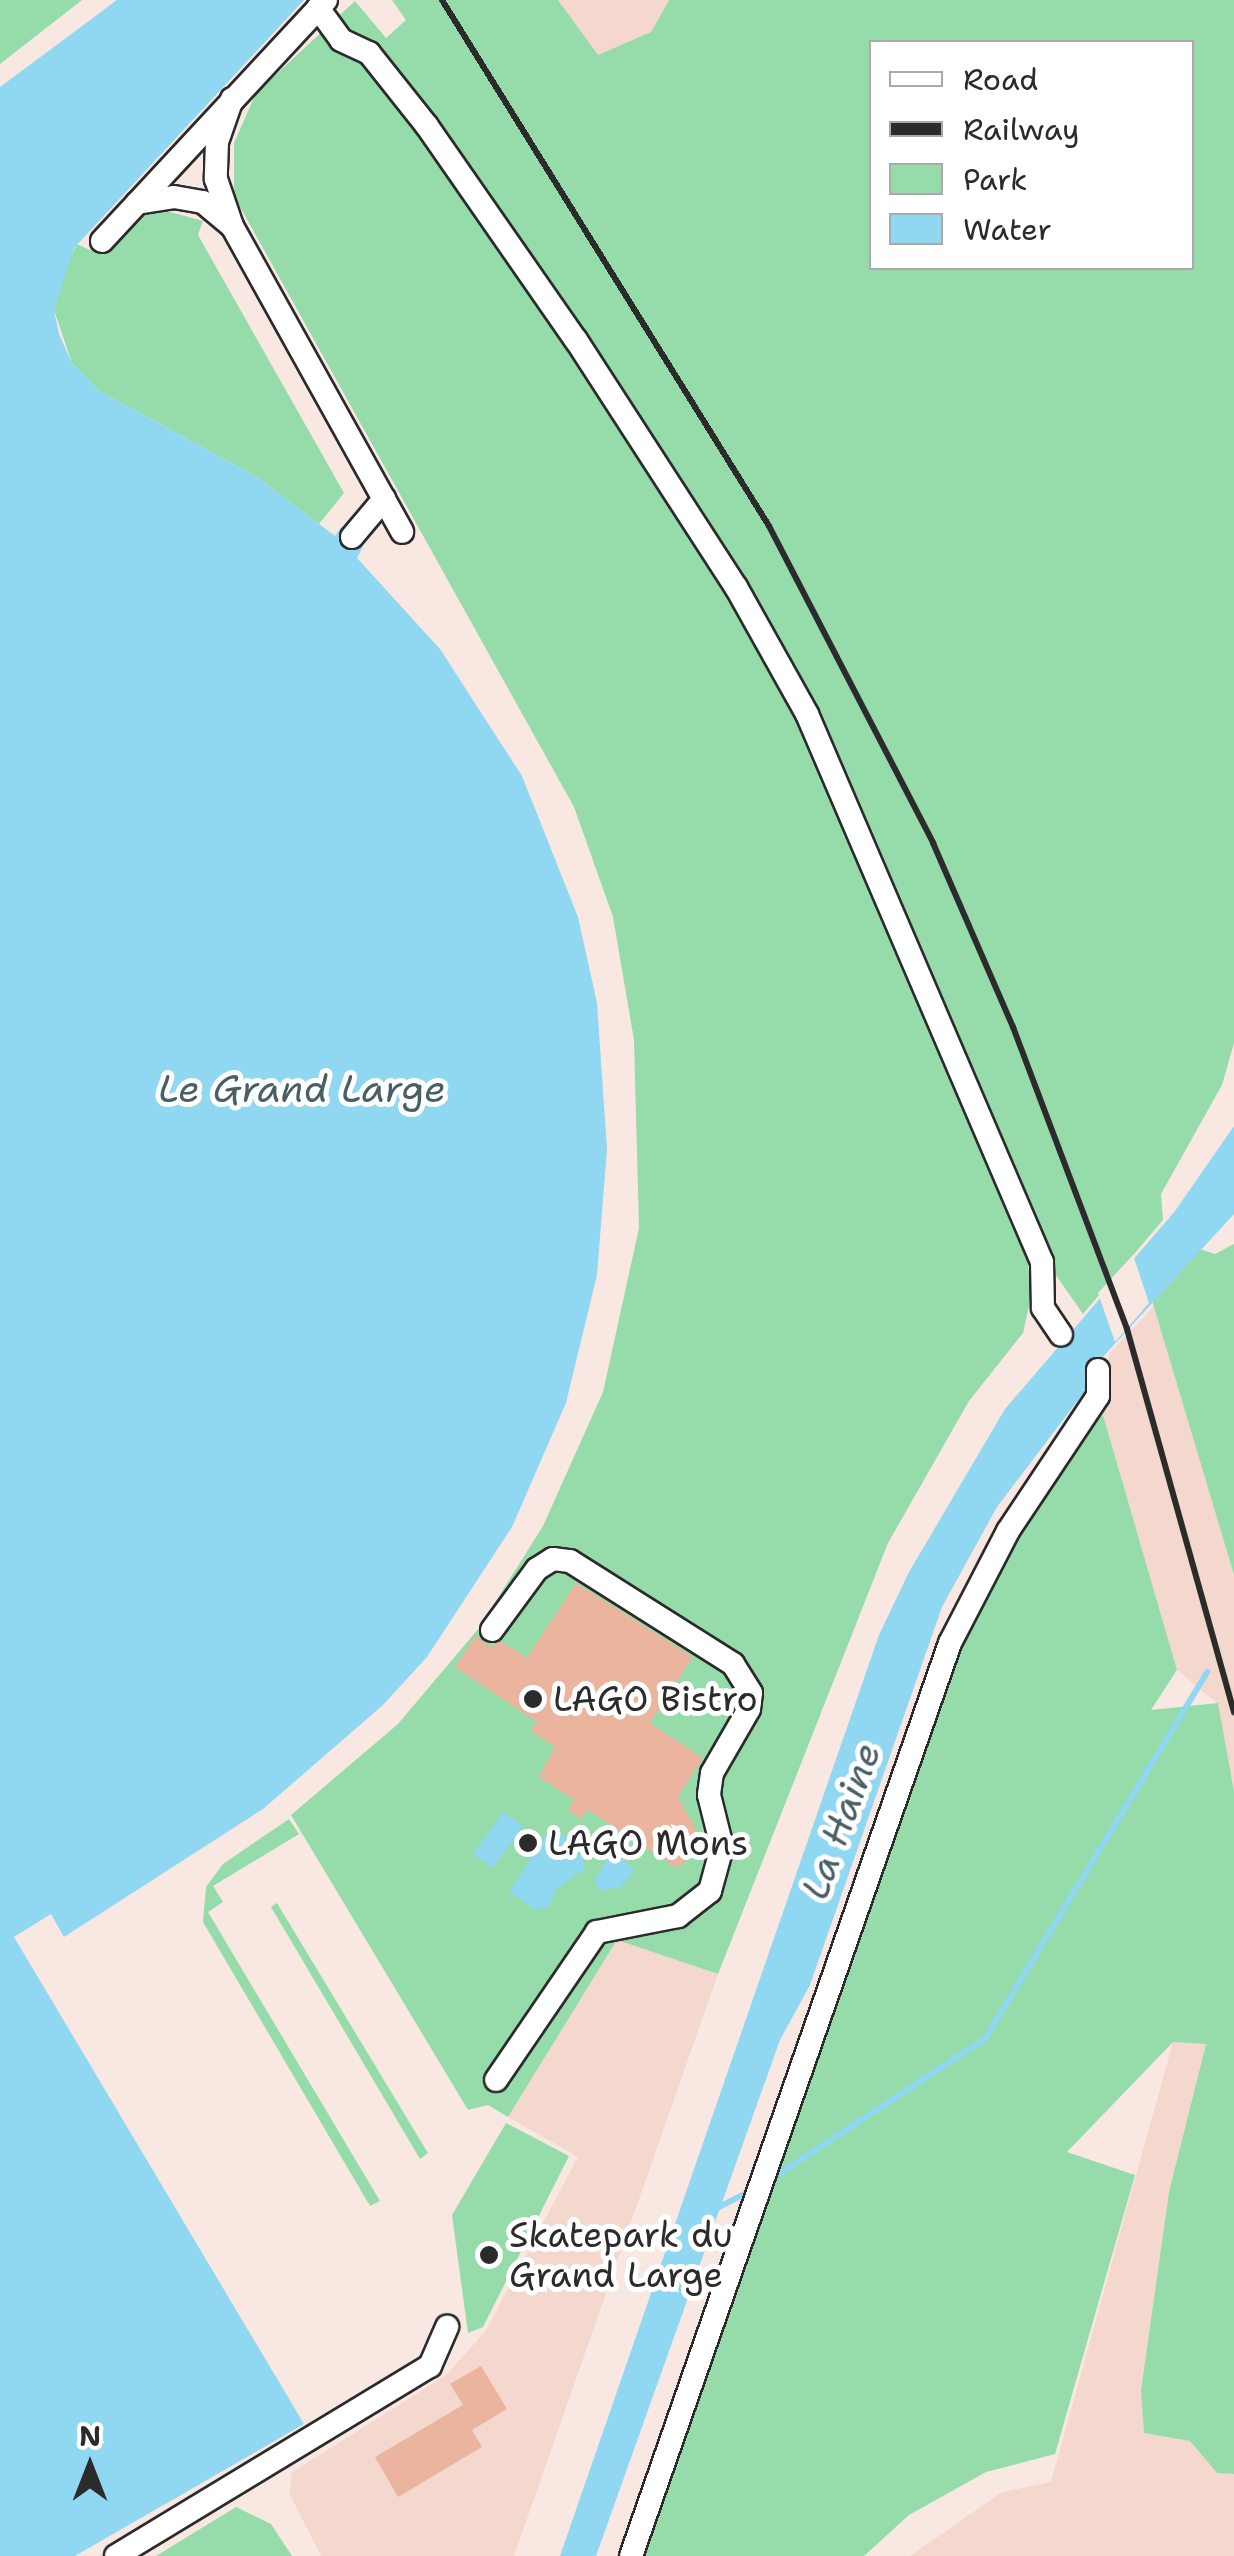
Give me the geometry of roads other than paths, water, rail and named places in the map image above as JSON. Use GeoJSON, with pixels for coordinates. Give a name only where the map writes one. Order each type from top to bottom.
{"type":"FeatureCollection","features":[{"type":"Feature","properties":{"kind":"street"},"geometry":{"type":"LineString","coordinates":[[102,241],[322,4],[340,40],[369,53],[427,126],[576,340],[736,587],[807,714],[1042,1262],[1043,1308],[1061,1336]]}},
{"type":"Feature","properties":{"kind":"street"},"geometry":{"type":"LineString","coordinates":[[232,99],[217,142],[216,178],[232,226],[402,532]]}},
{"type":"Feature","properties":{"kind":"street"},"geometry":{"type":"LineString","coordinates":[[137,203],[174,196],[203,202],[232,226]]}},
{"type":"Feature","properties":{"kind":"street"},"geometry":{"type":"LineString","coordinates":[[352,537],[384,499]]}},
{"type":"Feature","properties":{"kind":"street"},"geometry":{"type":"LineString","coordinates":[[631,2556],[950,1643],[1008,1531],[1098,1396],[1098,1370]]}},
{"type":"Feature","properties":{"kind":"street"},"geometry":{"type":"LineString","coordinates":[[492,1630],[536,1569],[552,1559],[570,1561],[733,1664],[750,1693],[749,1710],[712,1773],[709,1795],[722,1847],[710,1891],[678,1916],[597,1932],[496,2080]]}},
{"type":"Feature","properties":{"kind":"street"},"geometry":{"type":"LineString","coordinates":[[116,2556],[430,2366],[447,2327]]}},
{"type":"Feature","properties":{"kind":"water","name":"Le Grand Large"},"geometry":{"type":"Polygon","coordinates":[[[117,0],[304,0],[74,248],[54,310],[59,334],[72,363],[98,390],[260,479],[335,536],[341,527],[363,547],[357,558],[440,649],[522,776],[578,917],[597,1003],[607,1149],[597,1275],[566,1403],[512,1527],[427,1657],[383,1705],[263,1809],[64,1937],[51,1914],[14,1937],[304,2424],[75,2556],[0,2556],[0,87],[117,0]]]}},
{"type":"Feature","properties":{"kind":"water","name":"La Haine"},"geometry":{"type":"Polygon","coordinates":[[[1234,1126],[1234,1214],[1088,1373],[1085,1391],[997,1507],[942,1607],[810,1985],[780,2040],[596,2556],[560,2556],[879,1635],[909,1572],[1005,1409],[1175,1211],[1234,1126]]]}},
{"type":"Feature","properties":{"kind":"water"},"geometry":{"type":"Polygon","coordinates":[[[503,1812],[523,1826],[493,1868],[473,1855],[503,1812]]]}},
{"type":"Feature","properties":{"kind":"water"},"geometry":{"type":"Polygon","coordinates":[[[551,1827],[579,1846],[585,1868],[557,1889],[548,1907],[534,1909],[509,1892],[551,1827]]]}},
{"type":"Feature","properties":{"kind":"water"},"geometry":{"type":"Polygon","coordinates":[[[612,1851],[635,1870],[620,1888],[599,1890],[594,1881],[612,1851]]]}},
{"type":"Feature","properties":{"kind":"waterway"},"geometry":{"type":"LineString","coordinates":[[773,2178],[985,2039],[1207,1672]]}},
{"type":"Feature","properties":{"kind":"waterway"},"geometry":{"type":"LineString","coordinates":[[715,2209],[745,2194]]}},
{"type":"Feature","properties":{"kind":"railway"},"geometry":{"type":"LineString","coordinates":[[442,0],[769,526],[933,843],[1013,1027],[1127,1329],[1234,1712]]}},
{"type":"Feature","properties":{"kind":"place","name":"LAGO Bistro"},"geometry":{"type":"Point","coordinates":[533,1699]}},
{"type":"Feature","properties":{"kind":"place","name":"LAGO Mons"},"geometry":{"type":"Point","coordinates":[528,1843]}},
{"type":"Feature","properties":{"kind":"place","name":"Skatepark du Grand Large"},"geometry":{"type":"Point","coordinates":[489,2255]}}]}
